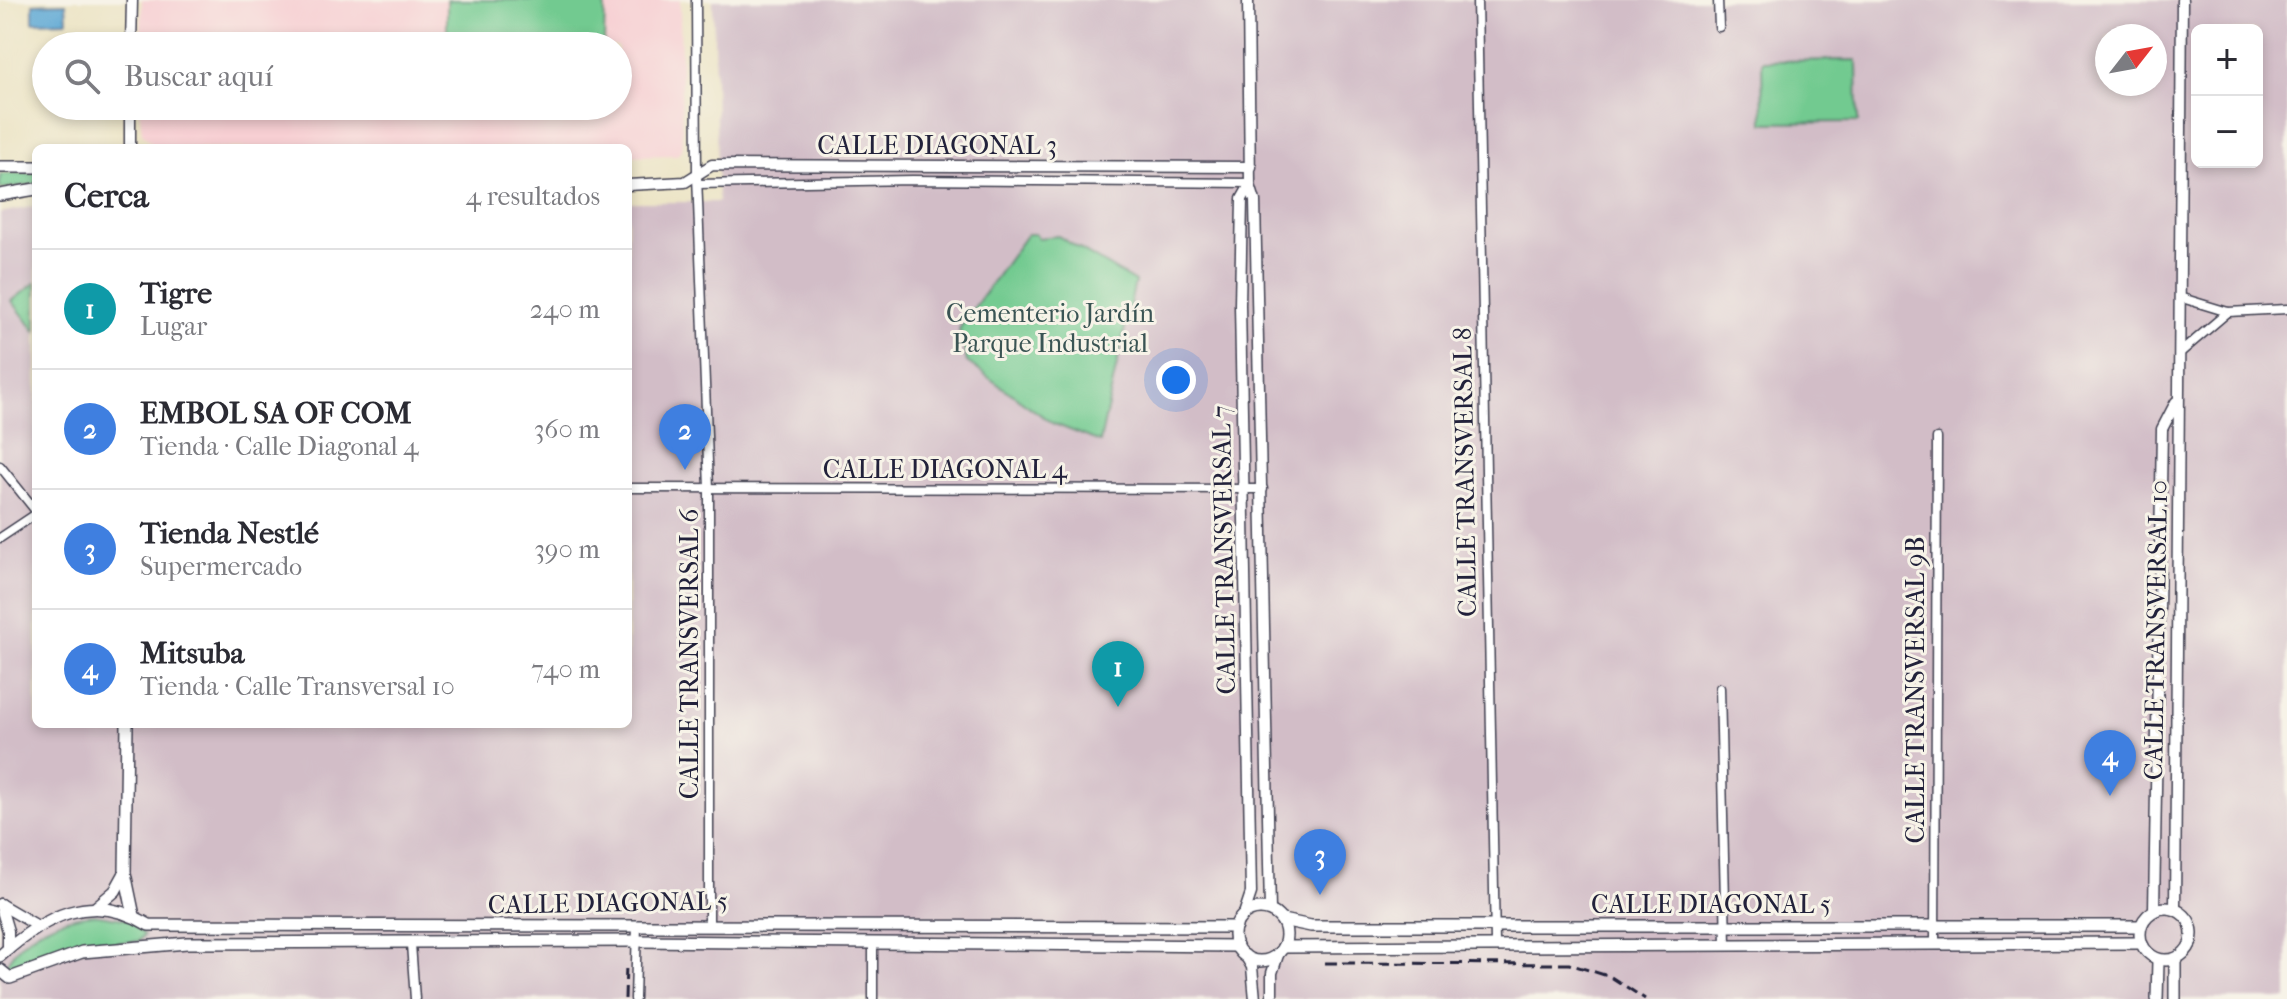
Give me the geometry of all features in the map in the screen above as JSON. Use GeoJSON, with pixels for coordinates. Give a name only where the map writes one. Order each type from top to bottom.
{"type":"FeatureCollection","features":[{"type":"Feature","properties":{"kind":"main road"},"geometry":{"type":"LineString","coordinates":[[0,167],[32,167]]}},
{"type":"Feature","properties":{"kind":"main road"},"geometry":{"type":"LineString","coordinates":[[0,195],[32,190]]}},
{"type":"Feature","properties":{"kind":"main road"},"geometry":{"type":"LineString","coordinates":[[127,728],[125,873],[134,916]]}},
{"type":"Feature","properties":{"kind":"main road"},"geometry":{"type":"LineString","coordinates":[[95,909],[115,891],[125,873]]}},
{"type":"Feature","properties":{"kind":"main road","name":"CALLE DIAGONAL 5"},"geometry":{"type":"LineString","coordinates":[[4,953],[36,925],[56,916],[95,909],[134,916],[149,925],[285,928],[709,924],[1236,927]]}},
{"type":"Feature","properties":{"kind":"main road"},"geometry":{"type":"LineString","coordinates":[[1256,909],[1270,911],[1282,920],[1286,933],[1281,950],[1259,960],[1241,951],[1236,927],[1244,914],[1256,909]]}},
{"type":"Feature","properties":{"kind":"main road"},"geometry":{"type":"LineString","coordinates":[[2157,999],[2158,961],[2141,943],[2140,926],[2154,910],[2175,909],[2191,929],[2189,947],[2175,959],[2158,961]]}},
{"type":"Feature","properties":{"kind":"main road","name":"CALLE DIAGONAL 5"},"geometry":{"type":"LineString","coordinates":[[1282,920],[1311,926],[2140,926]]}},
{"type":"Feature","properties":{"kind":"main road"},"geometry":{"type":"LineString","coordinates":[[945,944],[946,924]]}},
{"type":"Feature","properties":{"kind":"main road"},"geometry":{"type":"LineString","coordinates":[[142,946],[149,937],[149,925]]}},
{"type":"Feature","properties":{"kind":"main road","name":"CALLE DIAGONAL 5"},"geometry":{"type":"LineString","coordinates":[[3,977],[82,952],[142,946],[636,941],[1241,951]]}},
{"type":"Feature","properties":{"kind":"main road","name":"CALLE DIAGONAL 5"},"geometry":{"type":"LineString","coordinates":[[1281,950],[1495,943],[2141,943]]}},
{"type":"Feature","properties":{"kind":"main road"},"geometry":{"type":"LineString","coordinates":[[2175,959],[2175,999]]}},
{"type":"Feature","properties":{"kind":"street"},"geometry":{"type":"LineString","coordinates":[[131,32],[132,0]]}},
{"type":"Feature","properties":{"kind":"street","name":"CALLE TRANSVERSAL 6"},"geometry":{"type":"LineString","coordinates":[[696,0],[698,180],[709,488],[709,924]]}},
{"type":"Feature","properties":{"kind":"street","name":"CALLE TRANSVERSAL 7"},"geometry":{"type":"LineString","coordinates":[[1248,0],[1250,184],[1255,201],[1263,489],[1270,911]]}},
{"type":"Feature","properties":{"kind":"street","name":"CALLE TRANSVERSAL 8"},"geometry":{"type":"LineString","coordinates":[[1477,0],[1495,943]]}},
{"type":"Feature","properties":{"kind":"street"},"geometry":{"type":"LineString","coordinates":[[1718,0],[1719,27]]}},
{"type":"Feature","properties":{"kind":"street","name":"CALLE TRANSVERSAL 10"},"geometry":{"type":"LineString","coordinates":[[2175,909],[2182,0]]}},
{"type":"Feature","properties":{"kind":"street"},"geometry":{"type":"LineString","coordinates":[[130,120],[130,144]]}},
{"type":"Feature","properties":{"kind":"street","name":"CALLE DIAGONAL 3"},"geometry":{"type":"LineString","coordinates":[[632,185],[671,185],[698,180],[712,165],[1251,167]]}},
{"type":"Feature","properties":{"kind":"street"},"geometry":{"type":"LineString","coordinates":[[698,180],[1250,184]]}},
{"type":"Feature","properties":{"kind":"street","name":"CALLE TRANSVERSAL 7"},"geometry":{"type":"LineString","coordinates":[[1244,914],[1251,893],[1240,305],[1242,199],[1250,184]]}},
{"type":"Feature","properties":{"kind":"street"},"geometry":{"type":"LineString","coordinates":[[2182,298],[2228,312],[2287,309]]}},
{"type":"Feature","properties":{"kind":"street"},"geometry":{"type":"LineString","coordinates":[[2181,352],[2228,312]]}},
{"type":"Feature","properties":{"kind":"street","name":"CALLE TRANSVERSAL 10"},"geometry":{"type":"LineString","coordinates":[[2154,910],[2162,429],[2177,400]]}},
{"type":"Feature","properties":{"kind":"street","name":"CALLE TRANSVERSAL 9B"},"geometry":{"type":"LineString","coordinates":[[1935,943],[1937,438]]}},
{"type":"Feature","properties":{"kind":"street"},"geometry":{"type":"LineString","coordinates":[[0,466],[32,508]]}},
{"type":"Feature","properties":{"kind":"street","name":"CALLE DIAGONAL 4"},"geometry":{"type":"LineString","coordinates":[[632,488],[1263,489]]}},
{"type":"Feature","properties":{"kind":"street"},"geometry":{"type":"LineString","coordinates":[[0,538],[32,516]]}},
{"type":"Feature","properties":{"kind":"street"},"geometry":{"type":"LineString","coordinates":[[2160,580],[2179,580]]}},
{"type":"Feature","properties":{"kind":"street"},"geometry":{"type":"LineString","coordinates":[[1720,688],[1726,944]]}},
{"type":"Feature","properties":{"kind":"street"},"geometry":{"type":"LineString","coordinates":[[2158,739],[2177,739]]}},
{"type":"Feature","properties":{"kind":"street"},"geometry":{"type":"LineString","coordinates":[[1250,773],[1266,773]]}},
{"type":"Feature","properties":{"kind":"street"},"geometry":{"type":"LineString","coordinates":[[0,904],[36,925]]}},
{"type":"Feature","properties":{"kind":"street"},"geometry":{"type":"LineString","coordinates":[[0,904],[8,931],[4,953]]}},
{"type":"Feature","properties":{"kind":"street"},"geometry":{"type":"LineString","coordinates":[[635,999],[637,925]]}},
{"type":"Feature","properties":{"kind":"street"},"geometry":{"type":"LineString","coordinates":[[539,942],[541,927]]}},
{"type":"Feature","properties":{"kind":"street"},"geometry":{"type":"LineString","coordinates":[[284,945],[285,928]]}},
{"type":"Feature","properties":{"kind":"street"},"geometry":{"type":"LineString","coordinates":[[873,943],[873,999]]}},
{"type":"Feature","properties":{"kind":"street"},"geometry":{"type":"LineString","coordinates":[[411,944],[415,999]]}},
{"type":"Feature","properties":{"kind":"street"},"geometry":{"type":"LineString","coordinates":[[1272,999],[1272,973],[1281,950]]}},
{"type":"Feature","properties":{"kind":"street"},"geometry":{"type":"LineString","coordinates":[[1241,951],[1252,967],[1255,999]]}},
{"type":"Feature","properties":{"kind":"shaded area"},"geometry":{"type":"Polygon","coordinates":[[[142,0],[680,0],[682,149],[677,155],[632,156],[632,144],[152,144],[142,133],[141,120],[632,120],[632,32],[141,32],[142,0]]]}},
{"type":"Feature","properties":{"kind":"shaded area"},"geometry":{"type":"Polygon","coordinates":[[[713,0],[2287,0],[2287,999],[0,999],[0,213],[32,207],[32,728],[632,728],[632,202],[718,202],[713,0]]]}},
{"type":"Feature","properties":{"kind":"green space"},"geometry":{"type":"Polygon","coordinates":[[[447,0],[605,0],[604,32],[447,32],[447,0]]]}},
{"type":"Feature","properties":{"kind":"green space"},"geometry":{"type":"Polygon","coordinates":[[[1857,60],[1858,122],[1763,123],[1762,61],[1857,60]]]}},
{"type":"Feature","properties":{"kind":"green space"},"geometry":{"type":"Polygon","coordinates":[[[32,173],[32,185],[0,189],[0,174],[32,173]]]}},
{"type":"Feature","properties":{"kind":"green space","name":"Cementerio Jardín Parque Industrial"},"geometry":{"type":"Polygon","coordinates":[[[1027,234],[1036,234],[1038,238],[1058,236],[1135,282],[1100,442],[1052,423],[967,362],[959,329],[1027,234]]]}},
{"type":"Feature","properties":{"kind":"green space"},"geometry":{"type":"Polygon","coordinates":[[[32,285],[32,327],[12,301],[32,285]]]}},
{"type":"Feature","properties":{"kind":"green space"},"geometry":{"type":"Polygon","coordinates":[[[93,914],[130,920],[144,935],[139,941],[88,948],[11,973],[6,966],[21,944],[42,929],[67,919],[93,914]]]}},
{"type":"Feature","properties":{"kind":"water"},"geometry":{"type":"Polygon","coordinates":[[[66,3],[67,21],[33,22],[33,4],[66,3]]]}},
{"type":"Feature","properties":{"kind":"railway"},"geometry":{"type":"LineString","coordinates":[[625,999],[626,963]]}},
{"type":"Feature","properties":{"kind":"railway"},"geometry":{"type":"LineString","coordinates":[[1325,963],[1569,964],[1611,977],[1645,999]]}},
{"type":"Feature","properties":{"kind":"place","name":"EMBOL SA OF COM"},"geometry":{"type":"Point","coordinates":[685,470]}},
{"type":"Feature","properties":{"kind":"place","name":"Tigre"},"geometry":{"type":"Point","coordinates":[1118,707]}},
{"type":"Feature","properties":{"kind":"place","name":"Mitsuba"},"geometry":{"type":"Point","coordinates":[2110,796]}},
{"type":"Feature","properties":{"kind":"place","name":"Tienda Nestlé"},"geometry":{"type":"Point","coordinates":[1320,895]}}]}
